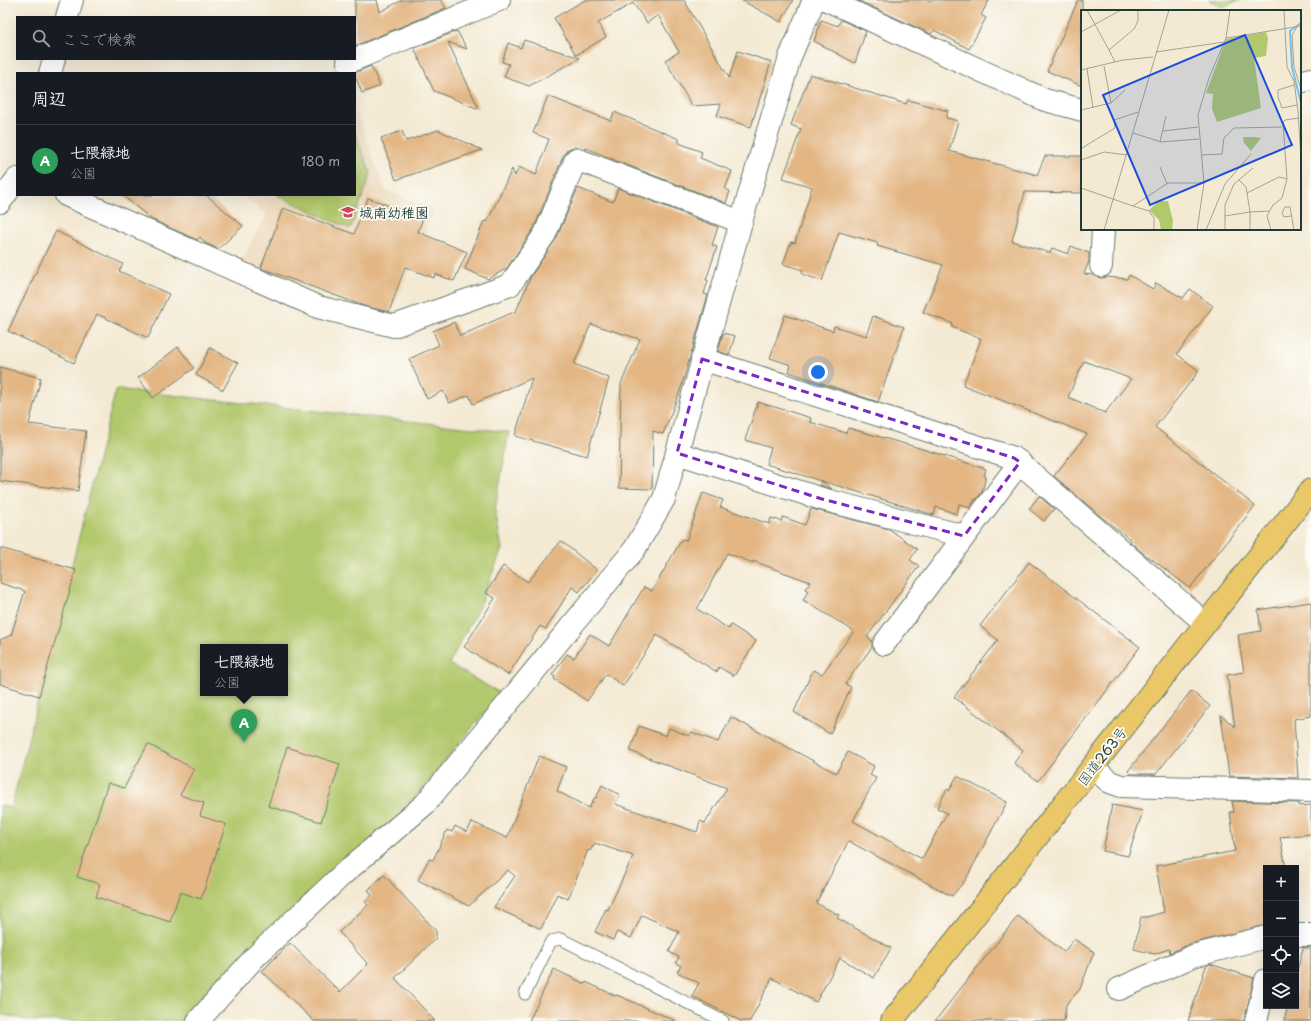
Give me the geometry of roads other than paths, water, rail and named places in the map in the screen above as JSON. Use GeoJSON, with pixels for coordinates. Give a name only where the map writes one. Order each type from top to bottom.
{"type":"FeatureCollection","features":[{"type":"Feature","properties":{"kind":"highway","name":"国道263号"},"geometry":{"type":"LineString","coordinates":[[892,1021],[1311,490]]}},
{"type":"Feature","properties":{"kind":"street"},"geometry":{"type":"LineString","coordinates":[[67,16],[72,0]]}},
{"type":"Feature","properties":{"kind":"street"},"geometry":{"type":"LineString","coordinates":[[356,59],[499,0]]}},
{"type":"Feature","properties":{"kind":"street"},"geometry":{"type":"LineString","coordinates":[[198,1021],[254,958],[343,874],[425,804],[634,550],[664,499],[741,222],[790,57],[814,0]]}},
{"type":"Feature","properties":{"kind":"street"},"geometry":{"type":"LineString","coordinates":[[827,0],[1045,100],[1081,110]]}},
{"type":"Feature","properties":{"kind":"street"},"geometry":{"type":"LineString","coordinates":[[50,72],[54,60]]}},
{"type":"Feature","properties":{"kind":"street"},"geometry":{"type":"LineString","coordinates":[[348,62],[353,60]]}},
{"type":"Feature","properties":{"kind":"street"},"geometry":{"type":"LineString","coordinates":[[1301,82],[1311,79]]}},
{"type":"Feature","properties":{"kind":"street"},"geometry":{"type":"LineString","coordinates":[[68,196],[318,306],[394,326],[510,285],[545,234],[576,159],[741,222]]}},
{"type":"Feature","properties":{"kind":"street"},"geometry":{"type":"LineString","coordinates":[[0,202],[16,180]]}},
{"type":"Feature","properties":{"kind":"street"},"geometry":{"type":"LineString","coordinates":[[1101,266],[1103,230]]}},
{"type":"Feature","properties":{"kind":"street"},"geometry":{"type":"LineString","coordinates":[[702,359],[1014,458],[1205,623]]}},
{"type":"Feature","properties":{"kind":"street"},"geometry":{"type":"LineString","coordinates":[[677,452],[822,499],[964,536]]}},
{"type":"Feature","properties":{"kind":"street"},"geometry":{"type":"LineString","coordinates":[[884,644],[1020,462]]}},
{"type":"Feature","properties":{"kind":"street"},"geometry":{"type":"LineString","coordinates":[[1093,768],[1110,782],[1121,786],[1311,791]]}},
{"type":"Feature","properties":{"kind":"street"},"geometry":{"type":"LineString","coordinates":[[1299,935],[1311,935]]}},
{"type":"Feature","properties":{"kind":"street"},"geometry":{"type":"LineString","coordinates":[[1119,989],[1193,956],[1263,938]]}},
{"type":"Feature","properties":{"kind":"street"},"geometry":{"type":"LineString","coordinates":[[1256,1021],[1263,992]]}},
{"type":"Feature","properties":{"kind":"lane"},"geometry":{"type":"LineString","coordinates":[[525,994],[551,941],[561,939],[723,1021]]}},
{"type":"Feature","properties":{"kind":"place","name":"城南幼稚園"},"geometry":{"type":"Point","coordinates":[348,212]}},
{"type":"Feature","properties":{"kind":"place","name":"七隈緑地"},"geometry":{"type":"Point","coordinates":[244,742]}}]}
